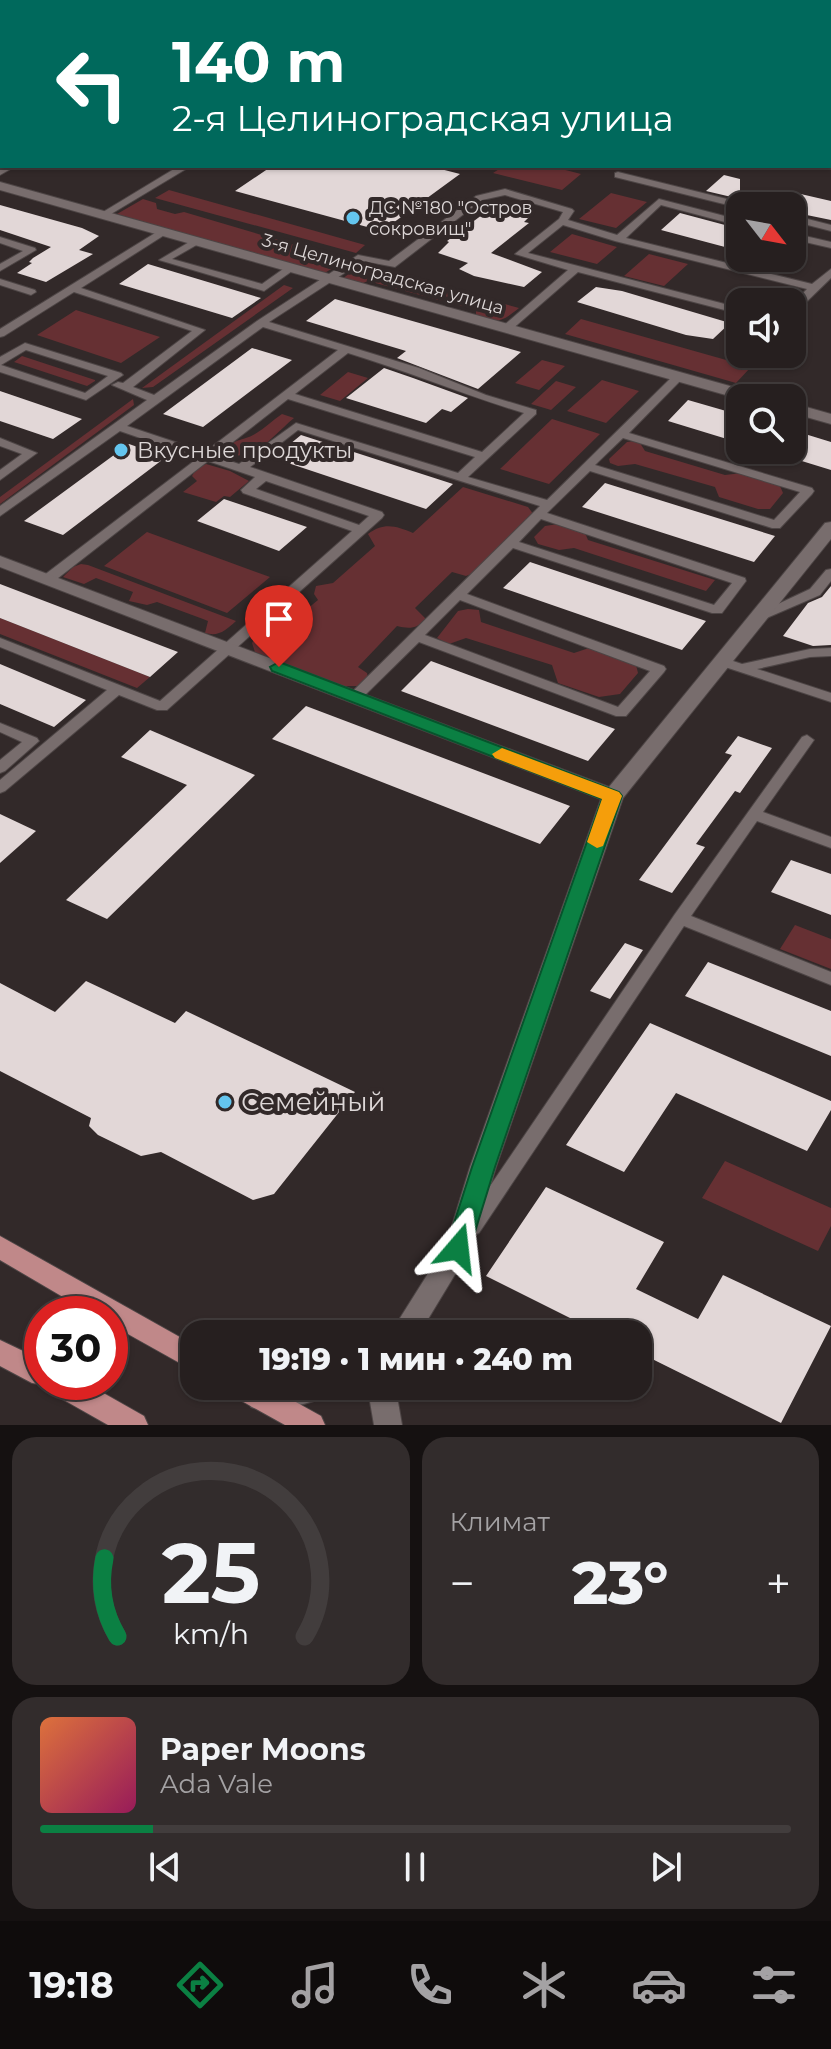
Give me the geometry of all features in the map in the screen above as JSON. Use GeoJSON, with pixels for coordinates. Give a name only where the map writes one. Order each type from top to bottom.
{"type":"FeatureCollection","features":[{"type":"Feature","properties":{"kind":"main road"},"geometry":{"type":"LineString","coordinates":[[0,1247],[180,1351]]}},
{"type":"Feature","properties":{"kind":"main road"},"geometry":{"type":"LineString","coordinates":[[0,1352],[24,1365]]}},
{"type":"Feature","properties":{"kind":"main road"},"geometry":{"type":"LineString","coordinates":[[90,1400],[134,1425]]}},
{"type":"Feature","properties":{"kind":"main road"},"geometry":{"type":"LineString","coordinates":[[266,1400],[311,1425]]}},
{"type":"Feature","properties":{"kind":"street","name":"3-я Целиноградская улица"},"geometry":{"type":"LineString","coordinates":[[0,186],[726,389]]}},
{"type":"Feature","properties":{"kind":"street"},"geometry":{"type":"LineString","coordinates":[[806,412],[831,419]]}},
{"type":"Feature","properties":{"kind":"street"},"geometry":{"type":"LineString","coordinates":[[413,1320],[458,1248],[483,1167],[613,796],[731,664],[757,617],[831,527]]}},
{"type":"Feature","properties":{"kind":"street"},"geometry":{"type":"LineString","coordinates":[[0,561],[613,796]]}},
{"type":"Feature","properties":{"kind":"street"},"geometry":{"type":"LineString","coordinates":[[384,1400],[388,1425]]}},
{"type":"Feature","properties":{"kind":"lane"},"geometry":{"type":"LineString","coordinates":[[103,215],[183,168]]}},
{"type":"Feature","properties":{"kind":"lane"},"geometry":{"type":"LineString","coordinates":[[618,175],[726,202]]}},
{"type":"Feature","properties":{"kind":"lane"},"geometry":{"type":"LineString","coordinates":[[0,512],[261,323],[362,257],[391,265],[479,198],[505,192],[569,211],[562,221],[520,254],[726,307]]}},
{"type":"Feature","properties":{"kind":"lane"},"geometry":{"type":"LineString","coordinates":[[619,239],[659,202],[726,219]]}},
{"type":"Feature","properties":{"kind":"lane"},"geometry":{"type":"LineString","coordinates":[[562,221],[619,239],[814,288]]}},
{"type":"Feature","properties":{"kind":"lane"},"geometry":{"type":"LineString","coordinates":[[806,222],[831,228]]}},
{"type":"Feature","properties":{"kind":"lane"},"geometry":{"type":"LineString","coordinates":[[0,334],[163,232]]}},
{"type":"Feature","properties":{"kind":"lane"},"geometry":{"type":"LineString","coordinates":[[806,239],[831,245]]}},
{"type":"Feature","properties":{"kind":"lane"},"geometry":{"type":"LineString","coordinates":[[0,240],[31,250],[0,268]]}},
{"type":"Feature","properties":{"kind":"lane"},"geometry":{"type":"LineString","coordinates":[[196,241],[164,260],[264,288],[290,269]]}},
{"type":"Feature","properties":{"kind":"lane"},"geometry":{"type":"LineString","coordinates":[[506,329],[576,268]]}},
{"type":"Feature","properties":{"kind":"lane"},"geometry":{"type":"LineString","coordinates":[[806,296],[831,272]]}},
{"type":"Feature","properties":{"kind":"lane"},"geometry":{"type":"LineString","coordinates":[[0,282],[31,292]]}},
{"type":"Feature","properties":{"kind":"lane"},"geometry":{"type":"LineString","coordinates":[[74,289],[200,330],[125,387]]}},
{"type":"Feature","properties":{"kind":"lane"},"geometry":{"type":"LineString","coordinates":[[261,323],[415,370],[482,397],[532,412],[460,478]]}},
{"type":"Feature","properties":{"kind":"lane"},"geometry":{"type":"LineString","coordinates":[[0,362],[25,346],[117,375],[86,397],[0,368]]}},
{"type":"Feature","properties":{"kind":"lane"},"geometry":{"type":"LineString","coordinates":[[48,579],[345,350]]}},
{"type":"Feature","properties":{"kind":"lane"},"geometry":{"type":"LineString","coordinates":[[355,697],[679,376]]}},
{"type":"Feature","properties":{"kind":"lane"},"geometry":{"type":"LineString","coordinates":[[108,382],[155,399]]}},
{"type":"Feature","properties":{"kind":"lane"},"geometry":{"type":"LineString","coordinates":[[287,395],[483,456]]}},
{"type":"Feature","properties":{"kind":"lane"},"geometry":{"type":"LineString","coordinates":[[0,642],[162,707],[378,515],[117,426]]}},
{"type":"Feature","properties":{"kind":"lane"},"geometry":{"type":"LineString","coordinates":[[241,468],[296,426],[460,478],[740,581],[717,610],[510,543]]}},
{"type":"Feature","properties":{"kind":"lane"},"geometry":{"type":"LineString","coordinates":[[588,467],[776,525],[808,491],[621,434]]}},
{"type":"Feature","properties":{"kind":"lane"},"geometry":{"type":"LineString","coordinates":[[0,442],[31,453],[0,476]]}},
{"type":"Feature","properties":{"kind":"lane"},"geometry":{"type":"LineString","coordinates":[[265,475],[247,490],[361,530]]}},
{"type":"Feature","properties":{"kind":"lane"},"geometry":{"type":"LineString","coordinates":[[757,617],[815,592],[831,573]]}},
{"type":"Feature","properties":{"kind":"lane"},"geometry":{"type":"LineString","coordinates":[[416,636],[621,713],[659,669],[458,595]]}},
{"type":"Feature","properties":{"kind":"lane"},"geometry":{"type":"LineString","coordinates":[[731,664],[831,652]]}},
{"type":"Feature","properties":{"kind":"lane"},"geometry":{"type":"LineString","coordinates":[[731,664],[831,698]]}},
{"type":"Feature","properties":{"kind":"lane"},"geometry":{"type":"LineString","coordinates":[[0,788],[117,689]]}},
{"type":"Feature","properties":{"kind":"lane"},"geometry":{"type":"LineString","coordinates":[[0,768],[32,741],[2,729]]}},
{"type":"Feature","properties":{"kind":"lane"},"geometry":{"type":"LineString","coordinates":[[458,1248],[681,918],[807,740]]}},
{"type":"Feature","properties":{"kind":"lane"},"geometry":{"type":"LineString","coordinates":[[753,814],[831,843]]}},
{"type":"Feature","properties":{"kind":"lane"},"geometry":{"type":"LineString","coordinates":[[681,918],[831,979]]}},
{"type":"Feature","properties":{"kind":"shaded area"},"geometry":{"type":"Polygon","coordinates":[[[501,168],[558,168],[581,174],[562,190],[493,173],[501,168]]]}},
{"type":"Feature","properties":{"kind":"shaded area"},"geometry":{"type":"Polygon","coordinates":[[[169,190],[365,245],[356,253],[155,198],[169,190]]]}},
{"type":"Feature","properties":{"kind":"shaded area"},"geometry":{"type":"Polygon","coordinates":[[[611,193],[647,202],[616,228],[579,219],[611,193]]]}},
{"type":"Feature","properties":{"kind":"shaded area"},"geometry":{"type":"Polygon","coordinates":[[[143,199],[156,203],[157,209],[175,214],[184,212],[346,260],[323,274],[117,214],[143,199]]]}},
{"type":"Feature","properties":{"kind":"shaded area"},"geometry":{"type":"Polygon","coordinates":[[[572,234],[617,247],[597,264],[550,252],[572,234]]]}},
{"type":"Feature","properties":{"kind":"shaded area"},"geometry":{"type":"Polygon","coordinates":[[[649,254],[688,264],[664,286],[624,276],[649,254]]]}},
{"type":"Feature","properties":{"kind":"shaded area"},"geometry":{"type":"Polygon","coordinates":[[[370,267],[519,308],[504,318],[489,321],[476,318],[476,310],[368,281],[358,285],[341,280],[356,268],[370,267]]]}},
{"type":"Feature","properties":{"kind":"shaded area"},"geometry":{"type":"Polygon","coordinates":[[[284,285],[293,288],[153,387],[142,388],[284,285]]]}},
{"type":"Feature","properties":{"kind":"shaded area"},"geometry":{"type":"Polygon","coordinates":[[[76,310],[160,337],[121,363],[37,335],[76,310]]]}},
{"type":"Feature","properties":{"kind":"shaded area"},"geometry":{"type":"Polygon","coordinates":[[[581,319],[726,360],[726,368],[750,368],[736,383],[565,334],[581,319]]]}},
{"type":"Feature","properties":{"kind":"shaded area"},"geometry":{"type":"Polygon","coordinates":[[[22,356],[95,381],[87,386],[14,362],[22,356]]]}},
{"type":"Feature","properties":{"kind":"shaded area"},"geometry":{"type":"Polygon","coordinates":[[[542,360],[565,366],[539,390],[515,383],[542,360]]]}},
{"type":"Feature","properties":{"kind":"shaded area"},"geometry":{"type":"Polygon","coordinates":[[[348,372],[368,378],[340,401],[320,395],[348,372]]]}},
{"type":"Feature","properties":{"kind":"shaded area"},"geometry":{"type":"Polygon","coordinates":[[[602,380],[639,391],[606,423],[567,411],[602,380]]]}},
{"type":"Feature","properties":{"kind":"shaded area"},"geometry":{"type":"Polygon","coordinates":[[[556,381],[576,387],[551,410],[531,404],[556,381]]]}},
{"type":"Feature","properties":{"kind":"shaded area"},"geometry":{"type":"Polygon","coordinates":[[[133,399],[134,405],[0,504],[0,497],[133,399]]]}},
{"type":"Feature","properties":{"kind":"shaded area"},"geometry":{"type":"Polygon","coordinates":[[[282,414],[294,418],[254,452],[244,455],[224,453],[231,444],[255,434],[282,414]]]}},
{"type":"Feature","properties":{"kind":"shaded area"},"geometry":{"type":"Polygon","coordinates":[[[552,419],[600,434],[549,484],[500,469],[552,419]]]}},
{"type":"Feature","properties":{"kind":"shaded area"},"geometry":{"type":"Polygon","coordinates":[[[627,442],[640,443],[645,451],[725,475],[742,473],[780,486],[783,493],[770,509],[758,509],[719,497],[715,487],[635,464],[618,466],[610,463],[609,459],[627,442]]]}},
{"type":"Feature","properties":{"kind":"shaded area"},"geometry":{"type":"Polygon","coordinates":[[[206,464],[249,481],[230,497],[224,496],[216,502],[183,492],[197,481],[192,476],[196,469],[206,464]]]}},
{"type":"Feature","properties":{"kind":"shaded area"},"geometry":{"type":"Polygon","coordinates":[[[463,487],[528,507],[534,515],[476,572],[466,576],[452,572],[415,608],[426,619],[413,627],[397,626],[358,667],[367,673],[368,678],[358,686],[343,686],[255,652],[252,643],[256,636],[290,623],[318,600],[314,594],[316,586],[333,583],[375,546],[368,534],[390,526],[413,533],[463,487]]]}},
{"type":"Feature","properties":{"kind":"shaded area"},"geometry":{"type":"Polygon","coordinates":[[[558,524],[585,533],[588,540],[715,580],[706,591],[574,548],[559,550],[538,544],[534,537],[545,526],[558,524]]]}},
{"type":"Feature","properties":{"kind":"shaded area"},"geometry":{"type":"Polygon","coordinates":[[[147,532],[270,577],[227,613],[104,566],[147,532]]]}},
{"type":"Feature","properties":{"kind":"shaded area"},"geometry":{"type":"Polygon","coordinates":[[[81,564],[236,621],[218,633],[205,633],[208,621],[203,619],[157,602],[147,605],[129,601],[133,592],[96,578],[84,584],[63,577],[81,564]]]}},
{"type":"Feature","properties":{"kind":"shaded area"},"geometry":{"type":"Polygon","coordinates":[[[479,610],[481,622],[574,653],[589,648],[636,665],[638,673],[620,694],[599,697],[558,683],[552,665],[466,638],[449,644],[437,638],[458,611],[479,610]]]}},
{"type":"Feature","properties":{"kind":"shaded area"},"geometry":{"type":"Polygon","coordinates":[[[0,618],[150,677],[137,688],[0,634],[0,618]]]}},
{"type":"Feature","properties":{"kind":"shaded area"},"geometry":{"type":"Polygon","coordinates":[[[795,925],[831,939],[831,969],[780,949],[795,925]]]}},
{"type":"Feature","properties":{"kind":"shaded area"},"geometry":{"type":"Polygon","coordinates":[[[725,1161],[831,1208],[831,1226],[818,1251],[702,1198],[725,1161]]]}},
{"type":"Feature","properties":{"kind":"building"},"geometry":{"type":"Polygon","coordinates":[[[269,168],[437,168],[460,174],[382,231],[235,191],[269,168]]]}},
{"type":"Feature","properties":{"kind":"building"},"geometry":{"type":"Polygon","coordinates":[[[724,175],[740,179],[740,192],[726,192],[726,196],[706,191],[724,175]]]}},
{"type":"Feature","properties":{"kind":"building"},"geometry":{"type":"Polygon","coordinates":[[[806,195],[831,201],[831,220],[806,215],[806,195]]]}},
{"type":"Feature","properties":{"kind":"building"},"geometry":{"type":"Polygon","coordinates":[[[503,204],[534,212],[524,222],[529,223],[491,253],[542,272],[524,287],[474,276],[459,269],[468,263],[438,253],[447,241],[486,212],[503,204]]]}},
{"type":"Feature","properties":{"kind":"building"},"geometry":{"type":"Polygon","coordinates":[[[0,205],[82,228],[99,236],[79,250],[93,254],[46,282],[17,273],[51,247],[0,230],[0,205]]]}},
{"type":"Feature","properties":{"kind":"building"},"geometry":{"type":"Polygon","coordinates":[[[680,213],[726,225],[726,247],[661,230],[680,213]]]}},
{"type":"Feature","properties":{"kind":"building"},"geometry":{"type":"Polygon","coordinates":[[[148,264],[261,298],[232,318],[119,284],[148,264]]]}},
{"type":"Feature","properties":{"kind":"building"},"geometry":{"type":"Polygon","coordinates":[[[596,287],[622,291],[726,322],[726,327],[713,339],[686,335],[577,302],[596,287]]]}},
{"type":"Feature","properties":{"kind":"building"},"geometry":{"type":"Polygon","coordinates":[[[335,299],[521,352],[478,389],[397,358],[406,351],[306,321],[335,299]]]}},
{"type":"Feature","properties":{"kind":"building"},"geometry":{"type":"Polygon","coordinates":[[[252,348],[292,360],[203,427],[163,414],[252,348]]]}},
{"type":"Feature","properties":{"kind":"building"},"geometry":{"type":"Polygon","coordinates":[[[384,368],[468,398],[451,412],[442,409],[426,423],[346,398],[384,368]]]}},
{"type":"Feature","properties":{"kind":"building"},"geometry":{"type":"Polygon","coordinates":[[[0,391],[82,419],[53,439],[0,421],[0,391]]]}},
{"type":"Feature","properties":{"kind":"building"},"geometry":{"type":"Polygon","coordinates":[[[688,400],[726,411],[726,439],[668,421],[688,400]]]}},
{"type":"Feature","properties":{"kind":"building"},"geometry":{"type":"Polygon","coordinates":[[[806,434],[831,442],[831,470],[806,462],[806,434]]]}},
{"type":"Feature","properties":{"kind":"building"},"geometry":{"type":"Polygon","coordinates":[[[301,435],[453,484],[426,509],[273,458],[301,435]]]}},
{"type":"Feature","properties":{"kind":"building"},"geometry":{"type":"Polygon","coordinates":[[[129,444],[166,457],[63,535],[24,521],[129,444]]]}},
{"type":"Feature","properties":{"kind":"building"},"geometry":{"type":"Polygon","coordinates":[[[605,483],[775,536],[754,562],[582,507],[605,483]]]}},
{"type":"Feature","properties":{"kind":"building"},"geometry":{"type":"Polygon","coordinates":[[[224,499],[307,527],[279,551],[197,521],[224,499]]]}},
{"type":"Feature","properties":{"kind":"building"},"geometry":{"type":"Polygon","coordinates":[[[530,562],[706,621],[682,650],[503,588],[530,562]]]}},
{"type":"Feature","properties":{"kind":"building"},"geometry":{"type":"Polygon","coordinates":[[[0,584],[178,652],[150,677],[0,618],[0,584]]]}},
{"type":"Feature","properties":{"kind":"building"},"geometry":{"type":"Polygon","coordinates":[[[831,586],[831,645],[813,646],[783,636],[808,603],[822,597],[831,586]]]}},
{"type":"Feature","properties":{"kind":"building"},"geometry":{"type":"Polygon","coordinates":[[[431,661],[615,729],[588,761],[401,691],[431,661]]]}},
{"type":"Feature","properties":{"kind":"building"},"geometry":{"type":"Polygon","coordinates":[[[0,664],[86,700],[54,727],[0,704],[0,664]]]}},
{"type":"Feature","properties":{"kind":"building"},"geometry":{"type":"Polygon","coordinates":[[[306,706],[570,806],[540,844],[272,739],[306,706]]]}},
{"type":"Feature","properties":{"kind":"building"},"geometry":{"type":"Polygon","coordinates":[[[150,730],[255,775],[107,919],[66,900],[187,785],[121,757],[150,730]]]}},
{"type":"Feature","properties":{"kind":"building"},"geometry":{"type":"Polygon","coordinates":[[[738,736],[772,748],[740,793],[735,791],[696,844],[705,847],[672,893],[639,880],[732,755],[725,753],[738,736]]]}},
{"type":"Feature","properties":{"kind":"building"},"geometry":{"type":"Polygon","coordinates":[[[0,814],[36,831],[0,863],[0,814]]]}},
{"type":"Feature","properties":{"kind":"building"},"geometry":{"type":"Polygon","coordinates":[[[791,860],[831,874],[831,915],[771,892],[791,860]]]}},
{"type":"Feature","properties":{"kind":"building"},"geometry":{"type":"Polygon","coordinates":[[[625,943],[643,950],[610,999],[590,991],[625,943]]]}},
{"type":"Feature","properties":{"kind":"building"},"geometry":{"type":"Polygon","coordinates":[[[708,962],[831,1011],[831,1056],[685,996],[708,962]]]}},
{"type":"Feature","properties":{"kind":"building","name":"Семейный"},"geometry":{"type":"Polygon","coordinates":[[[86,981],[175,1023],[186,1011],[355,1092],[274,1194],[253,1200],[161,1152],[141,1156],[98,1135],[89,1126],[91,1118],[0,1071],[0,983],[55,1012],[86,981]]]}},
{"type":"Feature","properties":{"kind":"building"},"geometry":{"type":"Polygon","coordinates":[[[650,1023],[831,1101],[831,1110],[807,1151],[676,1093],[624,1172],[566,1145],[650,1023]]]}},
{"type":"Feature","properties":{"kind":"building"},"geometry":{"type":"Polygon","coordinates":[[[546,1187],[664,1242],[636,1289],[698,1319],[723,1275],[831,1326],[781,1423],[652,1359],[652,1320],[574,1320],[486,1276],[546,1187]]]}},
{"type":"Feature","properties":{"kind":"slow traffic"},"geometry":{"type":"LineString","coordinates":[[502,754],[613,796],[597,842]]}},
{"type":"Feature","properties":{"kind":"place","name":"ДС №180 \"Остров сокровищ\""},"geometry":{"type":"Point","coordinates":[353,218]}},
{"type":"Feature","properties":{"kind":"place","name":"Вкусные продукты"},"geometry":{"type":"Point","coordinates":[121,450]}},
{"type":"Feature","properties":{"kind":"place","name":"Семейный"},"geometry":{"type":"Point","coordinates":[225,1102]}},
{"type":"Feature","properties":{"kind":"route"},"geometry":{"type":"LineString","coordinates":[[279,667],[613,796],[483,1167],[458,1248]]}}]}
